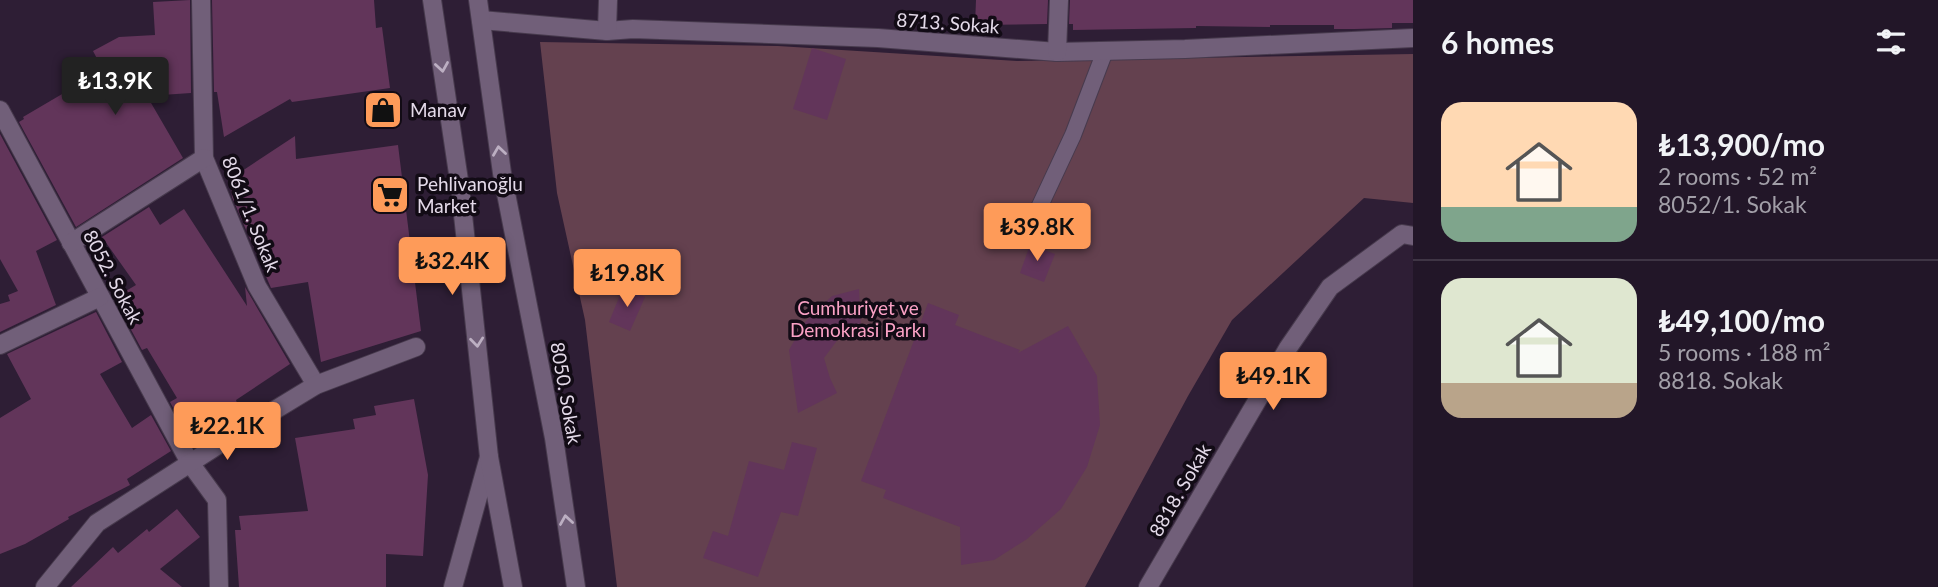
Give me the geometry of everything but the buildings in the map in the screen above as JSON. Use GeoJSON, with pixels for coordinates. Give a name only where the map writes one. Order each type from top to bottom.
{"type":"FeatureCollection","features":[{"type":"Feature","properties":{"kind":"street","name":"8061/1. Sokak"},"geometry":{"type":"LineString","coordinates":[[201,0],[204,158],[257,286],[316,385]]}},
{"type":"Feature","properties":{"kind":"street"},"geometry":{"type":"LineString","coordinates":[[432,0],[460,187],[489,457],[513,587]]}},
{"type":"Feature","properties":{"kind":"street","name":"8050. Sokak"},"geometry":{"type":"LineString","coordinates":[[478,0],[502,173],[554,438],[576,587]]}},
{"type":"Feature","properties":{"kind":"street"},"geometry":{"type":"LineString","coordinates":[[607,31],[608,0]]}},
{"type":"Feature","properties":{"kind":"street"},"geometry":{"type":"LineString","coordinates":[[1057,52],[1059,0]]}},
{"type":"Feature","properties":{"kind":"street","name":"8713. Sokak"},"geometry":{"type":"LineString","coordinates":[[481,20],[607,31],[878,38],[1057,52],[1413,38]]}},
{"type":"Feature","properties":{"kind":"street","name":"8052. Sokak"},"geometry":{"type":"LineString","coordinates":[[0,110],[190,463],[217,500],[219,587]]}},
{"type":"Feature","properties":{"kind":"street"},"geometry":{"type":"LineString","coordinates":[[71,243],[204,158]]}},
{"type":"Feature","properties":{"kind":"street"},"geometry":{"type":"LineString","coordinates":[[1408,235],[1413,250]]}},
{"type":"Feature","properties":{"kind":"street","name":"8818. Sokak"},"geometry":{"type":"LineString","coordinates":[[1148,587],[1288,348],[1330,287],[1408,235]]}},
{"type":"Feature","properties":{"kind":"street"},"geometry":{"type":"LineString","coordinates":[[0,345],[100,298]]}},
{"type":"Feature","properties":{"kind":"street"},"geometry":{"type":"LineString","coordinates":[[45,587],[97,523],[316,385],[416,347]]}},
{"type":"Feature","properties":{"kind":"street"},"geometry":{"type":"LineString","coordinates":[[453,587],[489,457]]}},
{"type":"Feature","properties":{"kind":"lane"},"geometry":{"type":"LineString","coordinates":[[1030,227],[1073,135],[1105,51]]}},
{"type":"Feature","properties":{"kind":"green space","name":"Cumhuriyet ve Demokrasi Parkı"},"geometry":{"type":"Polygon","coordinates":[[[540,42],[778,46],[1017,61],[1413,54],[1413,203],[1364,198],[1232,320],[1085,587],[617,587],[585,320],[557,193],[540,42]]]}},
{"type":"Feature","properties":{"kind":"place","name":"Manav"},"geometry":{"type":"Point","coordinates":[383,110]}},
{"type":"Feature","properties":{"kind":"place","name":"Pehlivanoğlu Market"},"geometry":{"type":"Point","coordinates":[390,195]}}]}
